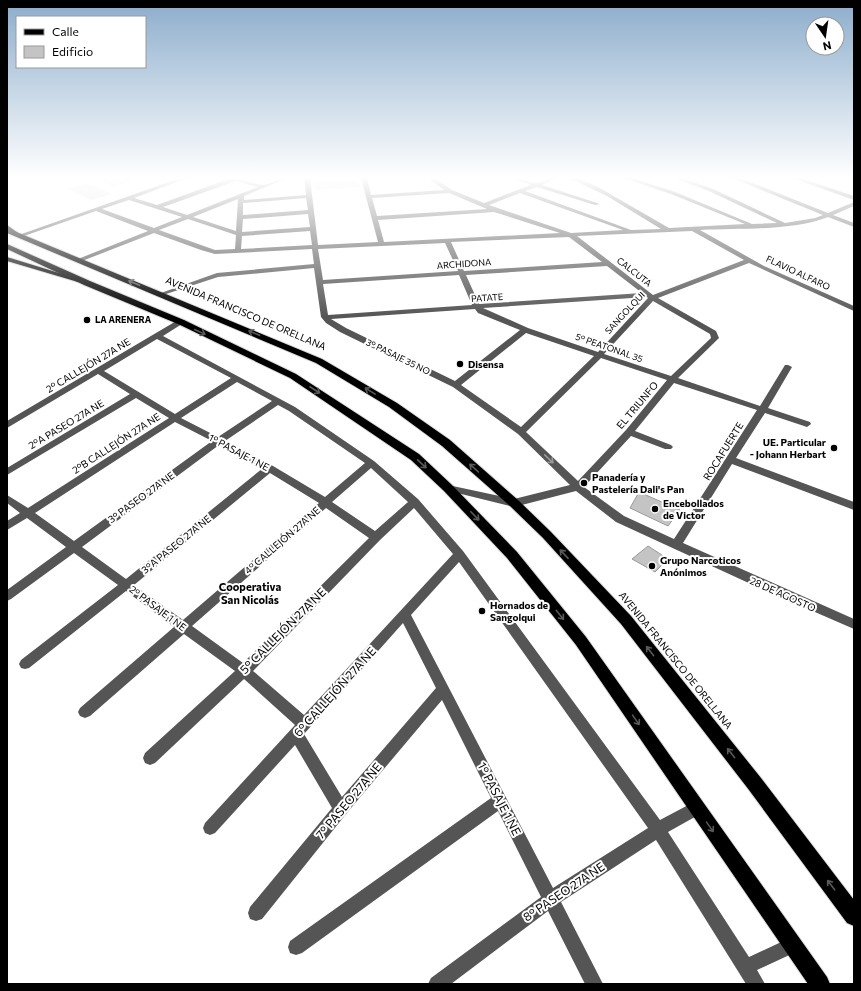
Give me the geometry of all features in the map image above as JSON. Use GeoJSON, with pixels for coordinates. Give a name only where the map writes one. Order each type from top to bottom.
{"type":"FeatureCollection","features":[{"type":"Feature","properties":{"kind":"highway","name":"AVENIDA FRANCISCO DE ORELLANA"},"geometry":{"type":"LineString","coordinates":[[7,230],[319,361],[393,405],[446,443],[514,503],[547,535],[626,620],[755,784],[854,916]]}},
{"type":"Feature","properties":{"kind":"highway"},"geometry":{"type":"LineString","coordinates":[[7,246],[87,283],[181,322],[293,376],[415,457],[448,488],[512,555],[581,641],[820,984]]}},
{"type":"Feature","properties":{"kind":"main road","name":"AVENIDA FRANCISCO DE ORELLANA"},"geometry":{"type":"LineString","coordinates":[[7,227],[19,236]]}},
{"type":"Feature","properties":{"kind":"main road"},"geometry":{"type":"LineString","coordinates":[[7,259],[87,283]]}},
{"type":"Feature","properties":{"kind":"main road"},"geometry":{"type":"LineString","coordinates":[[7,265],[35,268]]}},
{"type":"Feature","properties":{"kind":"street"},"geometry":{"type":"LineString","coordinates":[[19,236],[53,224]]}},
{"type":"Feature","properties":{"kind":"street"},"geometry":{"type":"LineString","coordinates":[[137,224],[203,250],[215,252],[238,252],[780,224]]}},
{"type":"Feature","properties":{"kind":"street"},"geometry":{"type":"LineString","coordinates":[[80,260],[168,224]]}},
{"type":"Feature","properties":{"kind":"street"},"geometry":{"type":"LineString","coordinates":[[210,224],[240,234],[313,229]]}},
{"type":"Feature","properties":{"kind":"street"},"geometry":{"type":"LineString","coordinates":[[238,252],[240,224]]}},
{"type":"Feature","properties":{"kind":"street"},"geometry":{"type":"LineString","coordinates":[[312,224],[314,248],[325,317]]}},
{"type":"Feature","properties":{"kind":"street"},"geometry":{"type":"LineString","coordinates":[[377,224],[382,245]]}},
{"type":"Feature","properties":{"kind":"street","name":"CALCUTA"},"geometry":{"type":"LineString","coordinates":[[538,224],[571,235],[651,296],[708,329],[715,338]]}},
{"type":"Feature","properties":{"kind":"street"},"geometry":{"type":"LineString","coordinates":[[611,224],[633,232]]}},
{"type":"Feature","properties":{"kind":"street"},"geometry":{"type":"LineString","coordinates":[[659,224],[668,230]]}},
{"type":"Feature","properties":{"kind":"street"},"geometry":{"type":"LineString","coordinates":[[749,224],[753,226]]}},
{"type":"Feature","properties":{"kind":"street","name":"FLAVIO ALFARO"},"geometry":{"type":"LineString","coordinates":[[693,229],[750,260],[854,309]]}},
{"type":"Feature","properties":{"kind":"street"},"geometry":{"type":"LineString","coordinates":[[447,241],[477,307]]}},
{"type":"Feature","properties":{"kind":"street","name":"SANGOLQUI"},"geometry":{"type":"LineString","coordinates":[[521,432],[599,355],[651,296],[750,260]]}},
{"type":"Feature","properties":{"kind":"street","name":"ARCHIDONA"},"geometry":{"type":"LineString","coordinates":[[320,282],[609,264]]}},
{"type":"Feature","properties":{"kind":"street"},"geometry":{"type":"LineString","coordinates":[[161,294],[222,274],[317,266]]}},
{"type":"Feature","properties":{"kind":"street","name":"PATATE"},"geometry":{"type":"LineString","coordinates":[[325,317],[651,296]]}},
{"type":"Feature","properties":{"kind":"street","name":"5° PEATONAL 35"},"geometry":{"type":"LineString","coordinates":[[477,307],[481,311],[525,330],[807,424]]}},
{"type":"Feature","properties":{"kind":"street","name":"3° PASAJE 35 NO"},"geometry":{"type":"LineString","coordinates":[[325,317],[343,330],[456,385],[521,432],[578,487]]}},
{"type":"Feature","properties":{"kind":"street","name":"2° CALLEJÓN 27A NE"},"geometry":{"type":"LineString","coordinates":[[7,425],[100,372],[181,322]]}},
{"type":"Feature","properties":{"kind":"street"},"geometry":{"type":"LineString","coordinates":[[456,385],[525,330]]}},
{"type":"Feature","properties":{"kind":"street"},"geometry":{"type":"LineString","coordinates":[[157,336],[278,401],[371,462],[414,502],[460,554],[658,830],[756,984]]}},
{"type":"Feature","properties":{"kind":"street","name":"EL TRIUNFO"},"geometry":{"type":"LineString","coordinates":[[578,487],[629,432],[672,380],[715,338]]}},
{"type":"Feature","properties":{"kind":"street","name":"ROCAFUERTE"},"geometry":{"type":"LineString","coordinates":[[676,545],[731,460],[788,367]]}},
{"type":"Feature","properties":{"kind":"street","name":"1° PASAJE 1 NE"},"geometry":{"type":"LineString","coordinates":[[100,372],[175,418],[270,468],[325,502],[376,537]]}},
{"type":"Feature","properties":{"kind":"street","name":"2°B CALLEJÓN 27A NE"},"geometry":{"type":"LineString","coordinates":[[7,526],[237,378]]}},
{"type":"Feature","properties":{"kind":"street","name":"2°A PASEO 27A NE"},"geometry":{"type":"LineString","coordinates":[[7,472],[136,394]]}},
{"type":"Feature","properties":{"kind":"street","name":"3° PASEO 27A NE"},"geometry":{"type":"LineString","coordinates":[[7,596],[218,441],[278,401]]}},
{"type":"Feature","properties":{"kind":"street"},"geometry":{"type":"LineString","coordinates":[[629,432],[668,447]]}},
{"type":"Feature","properties":{"kind":"street"},"geometry":{"type":"LineString","coordinates":[[731,460],[854,506]]}},
{"type":"Feature","properties":{"kind":"street","name":"4° CALLEJÓN 27A NE"},"geometry":{"type":"LineString","coordinates":[[85,712],[371,462]]}},
{"type":"Feature","properties":{"kind":"street","name":"3°A PASEO 27A NE"},"geometry":{"type":"LineString","coordinates":[[25,664],[127,584],[270,468]]}},
{"type":"Feature","properties":{"kind":"street"},"geometry":{"type":"LineString","coordinates":[[448,488],[514,503],[578,487]]}},
{"type":"Feature","properties":{"kind":"street","name":"28 DE AGOSTO"},"geometry":{"type":"LineString","coordinates":[[578,487],[620,519],[854,624]]}},
{"type":"Feature","properties":{"kind":"street","name":"2° PASAJE 1 NE"},"geometry":{"type":"LineString","coordinates":[[7,498],[127,584],[244,671],[300,729],[341,809]]}},
{"type":"Feature","properties":{"kind":"street","name":"5° CALLEJÓN 27A NE"},"geometry":{"type":"LineString","coordinates":[[150,758],[244,671],[376,537],[414,502]]}},
{"type":"Feature","properties":{"kind":"street","name":"6° CALLEJÓN 27A NE"},"geometry":{"type":"LineString","coordinates":[[210,828],[460,554]]}},
{"type":"Feature","properties":{"kind":"street","name":"1° PASAJE 1 NE"},"geometry":{"type":"LineString","coordinates":[[405,615],[594,984]]}},
{"type":"Feature","properties":{"kind":"street","name":"7° PASEO 27A NE"},"geometry":{"type":"LineString","coordinates":[[256,913],[341,809],[443,689]]}},
{"type":"Feature","properties":{"kind":"street"},"geometry":{"type":"LineString","coordinates":[[296,947],[500,800]]}},
{"type":"Feature","properties":{"kind":"street","name":"8° PASEO 27A NE"},"geometry":{"type":"LineString","coordinates":[[447,981],[550,900],[658,830],[697,808]]}},
{"type":"Feature","properties":{"kind":"street"},"geometry":{"type":"LineString","coordinates":[[746,967],[792,945]]}},
{"type":"Feature","properties":{"kind":"building","name":"Encebollados de Victor"},"geometry":{"type":"Polygon","coordinates":[[[639,492],[680,510],[668,526],[630,508],[639,492]]]}},
{"type":"Feature","properties":{"kind":"building","name":"Grupo Narcoticos Anónimos"},"geometry":{"type":"Polygon","coordinates":[[[648,546],[668,559],[655,572],[632,559],[648,546]]]}},
{"type":"Feature","properties":{"kind":"place","name":"LA ARENERA"},"geometry":{"type":"Point","coordinates":[87,320]}},
{"type":"Feature","properties":{"kind":"place","name":"Disensa"},"geometry":{"type":"Point","coordinates":[460,364]}},
{"type":"Feature","properties":{"kind":"place","name":"UE. Particular - Johann Herbart"},"geometry":{"type":"Point","coordinates":[834,448]}},
{"type":"Feature","properties":{"kind":"place","name":"Panadería y Pastelería Dali's Pan"},"geometry":{"type":"Point","coordinates":[584,483]}},
{"type":"Feature","properties":{"kind":"place","name":"Encebollados de Victor"},"geometry":{"type":"Point","coordinates":[655,509]}},
{"type":"Feature","properties":{"kind":"place","name":"Grupo Narcoticos Anónimos"},"geometry":{"type":"Point","coordinates":[652,566]}},
{"type":"Feature","properties":{"kind":"place","name":"Hornados de Sangolqui"},"geometry":{"type":"Point","coordinates":[482,611]}},
{"type":"Feature","properties":{"kind":"district","name":"Cooperativa San Nicolás"},"geometry":{"type":"Point","coordinates":[250,593]}}]}
